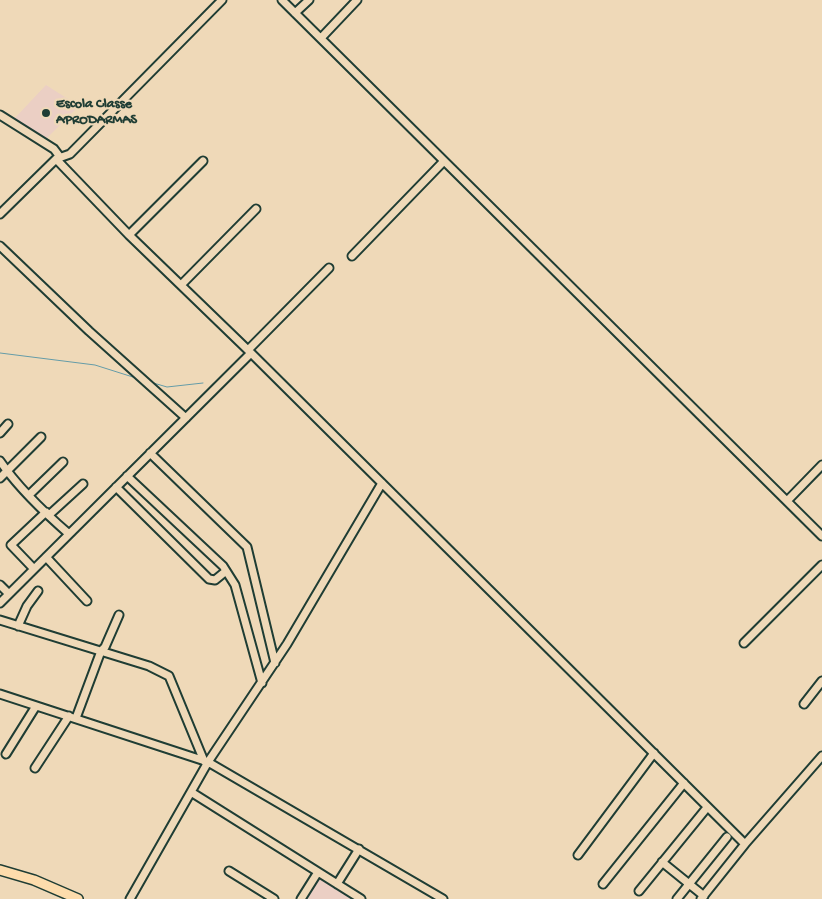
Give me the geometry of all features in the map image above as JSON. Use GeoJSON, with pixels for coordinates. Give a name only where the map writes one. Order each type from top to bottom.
{"type":"FeatureCollection","features":[{"type":"Feature","properties":{"kind":"main road"},"geometry":{"type":"LineString","coordinates":[[0,870],[34,880],[78,899]]}},
{"type":"Feature","properties":{"kind":"street"},"geometry":{"type":"LineString","coordinates":[[0,214],[58,158],[70,154],[222,0]]}},
{"type":"Feature","properties":{"kind":"street"},"geometry":{"type":"LineString","coordinates":[[282,0],[822,536]]}},
{"type":"Feature","properties":{"kind":"street"},"geometry":{"type":"LineString","coordinates":[[295,13],[309,0]]}},
{"type":"Feature","properties":{"kind":"street"},"geometry":{"type":"LineString","coordinates":[[320,38],[357,0]]}},
{"type":"Feature","properties":{"kind":"street"},"geometry":{"type":"LineString","coordinates":[[0,115],[54,149],[58,158],[129,235],[250,351],[745,844]]}},
{"type":"Feature","properties":{"kind":"street"},"geometry":{"type":"LineString","coordinates":[[129,235],[203,161]]}},
{"type":"Feature","properties":{"kind":"street"},"geometry":{"type":"LineString","coordinates":[[352,256],[444,161]]}},
{"type":"Feature","properties":{"kind":"street"},"geometry":{"type":"LineString","coordinates":[[181,285],[256,209]]}},
{"type":"Feature","properties":{"kind":"street"},"geometry":{"type":"LineString","coordinates":[[0,246],[89,331],[186,418]]}},
{"type":"Feature","properties":{"kind":"street"},"geometry":{"type":"LineString","coordinates":[[0,603],[186,418],[329,268]]}},
{"type":"Feature","properties":{"kind":"street"},"geometry":{"type":"LineString","coordinates":[[0,433],[8,424]]}},
{"type":"Feature","properties":{"kind":"street"},"geometry":{"type":"LineString","coordinates":[[0,478],[41,437]]}},
{"type":"Feature","properties":{"kind":"street"},"geometry":{"type":"LineString","coordinates":[[150,453],[247,547],[275,663]]}},
{"type":"Feature","properties":{"kind":"street"},"geometry":{"type":"LineString","coordinates":[[0,461],[29,495],[69,534]]}},
{"type":"Feature","properties":{"kind":"street"},"geometry":{"type":"LineString","coordinates":[[29,495],[63,462]]}},
{"type":"Feature","properties":{"kind":"street"},"geometry":{"type":"LineString","coordinates":[[786,501],[822,465]]}},
{"type":"Feature","properties":{"kind":"street"},"geometry":{"type":"LineString","coordinates":[[127,476],[223,566],[235,585],[262,683]]}},
{"type":"Feature","properties":{"kind":"street"},"geometry":{"type":"LineString","coordinates":[[132,898],[191,792],[206,761],[275,663],[382,483]]}},
{"type":"Feature","properties":{"kind":"street"},"geometry":{"type":"LineString","coordinates":[[34,569],[11,545],[83,484]]}},
{"type":"Feature","properties":{"kind":"street"},"geometry":{"type":"LineString","coordinates":[[116,487],[209,579],[215,580],[226,571]]}},
{"type":"Feature","properties":{"kind":"street"},"geometry":{"type":"LineString","coordinates":[[46,557],[87,601]]}},
{"type":"Feature","properties":{"kind":"street"},"geometry":{"type":"LineString","coordinates":[[744,643],[822,565]]}},
{"type":"Feature","properties":{"kind":"street"},"geometry":{"type":"LineString","coordinates":[[0,585],[9,594]]}},
{"type":"Feature","properties":{"kind":"street"},"geometry":{"type":"LineString","coordinates":[[18,626],[27,606],[38,591]]}},
{"type":"Feature","properties":{"kind":"street"},"geometry":{"type":"LineString","coordinates":[[35,768],[72,717],[119,615]]}},
{"type":"Feature","properties":{"kind":"street"},"geometry":{"type":"LineString","coordinates":[[0,620],[149,666],[170,676],[206,761]]}},
{"type":"Feature","properties":{"kind":"street"},"geometry":{"type":"LineString","coordinates":[[804,704],[822,681]]}},
{"type":"Feature","properties":{"kind":"street"},"geometry":{"type":"LineString","coordinates":[[0,694],[206,761],[442,899]]}},
{"type":"Feature","properties":{"kind":"street"},"geometry":{"type":"LineString","coordinates":[[6,754],[36,706]]}},
{"type":"Feature","properties":{"kind":"street"},"geometry":{"type":"LineString","coordinates":[[578,856],[654,753]]}},
{"type":"Feature","properties":{"kind":"street"},"geometry":{"type":"LineString","coordinates":[[662,862],[703,897],[745,844],[822,756]]}},
{"type":"Feature","properties":{"kind":"street"},"geometry":{"type":"LineString","coordinates":[[603,884],[684,783]]}},
{"type":"Feature","properties":{"kind":"street"},"geometry":{"type":"LineString","coordinates":[[191,792],[357,898]]}},
{"type":"Feature","properties":{"kind":"street"},"geometry":{"type":"LineString","coordinates":[[639,891],[704,810]]}},
{"type":"Feature","properties":{"kind":"street"},"geometry":{"type":"LineString","coordinates":[[677,899],[727,836]]}},
{"type":"Feature","properties":{"kind":"street"},"geometry":{"type":"LineString","coordinates":[[337,884],[359,849]]}},
{"type":"Feature","properties":{"kind":"street"},"geometry":{"type":"LineString","coordinates":[[229,870],[274,899]]}},
{"type":"Feature","properties":{"kind":"street"},"geometry":{"type":"LineString","coordinates":[[301,899],[318,872]]}},
{"type":"Feature","properties":{"kind":"shaded area","name":"Escola Classe APRODARMAS"},"geometry":{"type":"Polygon","coordinates":[[[46,85],[79,106],[45,140],[13,120],[46,85]]]}},
{"type":"Feature","properties":{"kind":"shaded area"},"geometry":{"type":"Polygon","coordinates":[[[319,877],[351,896],[351,899],[304,899],[319,877]]]}},
{"type":"Feature","properties":{"kind":"waterway"},"geometry":{"type":"LineString","coordinates":[[0,353],[95,365],[136,378]]}},
{"type":"Feature","properties":{"kind":"waterway"},"geometry":{"type":"LineString","coordinates":[[150,382],[167,387],[203,383]]}},
{"type":"Feature","properties":{"kind":"place","name":"Escola Classe APRODARMAS"},"geometry":{"type":"Point","coordinates":[46,113]}}]}
